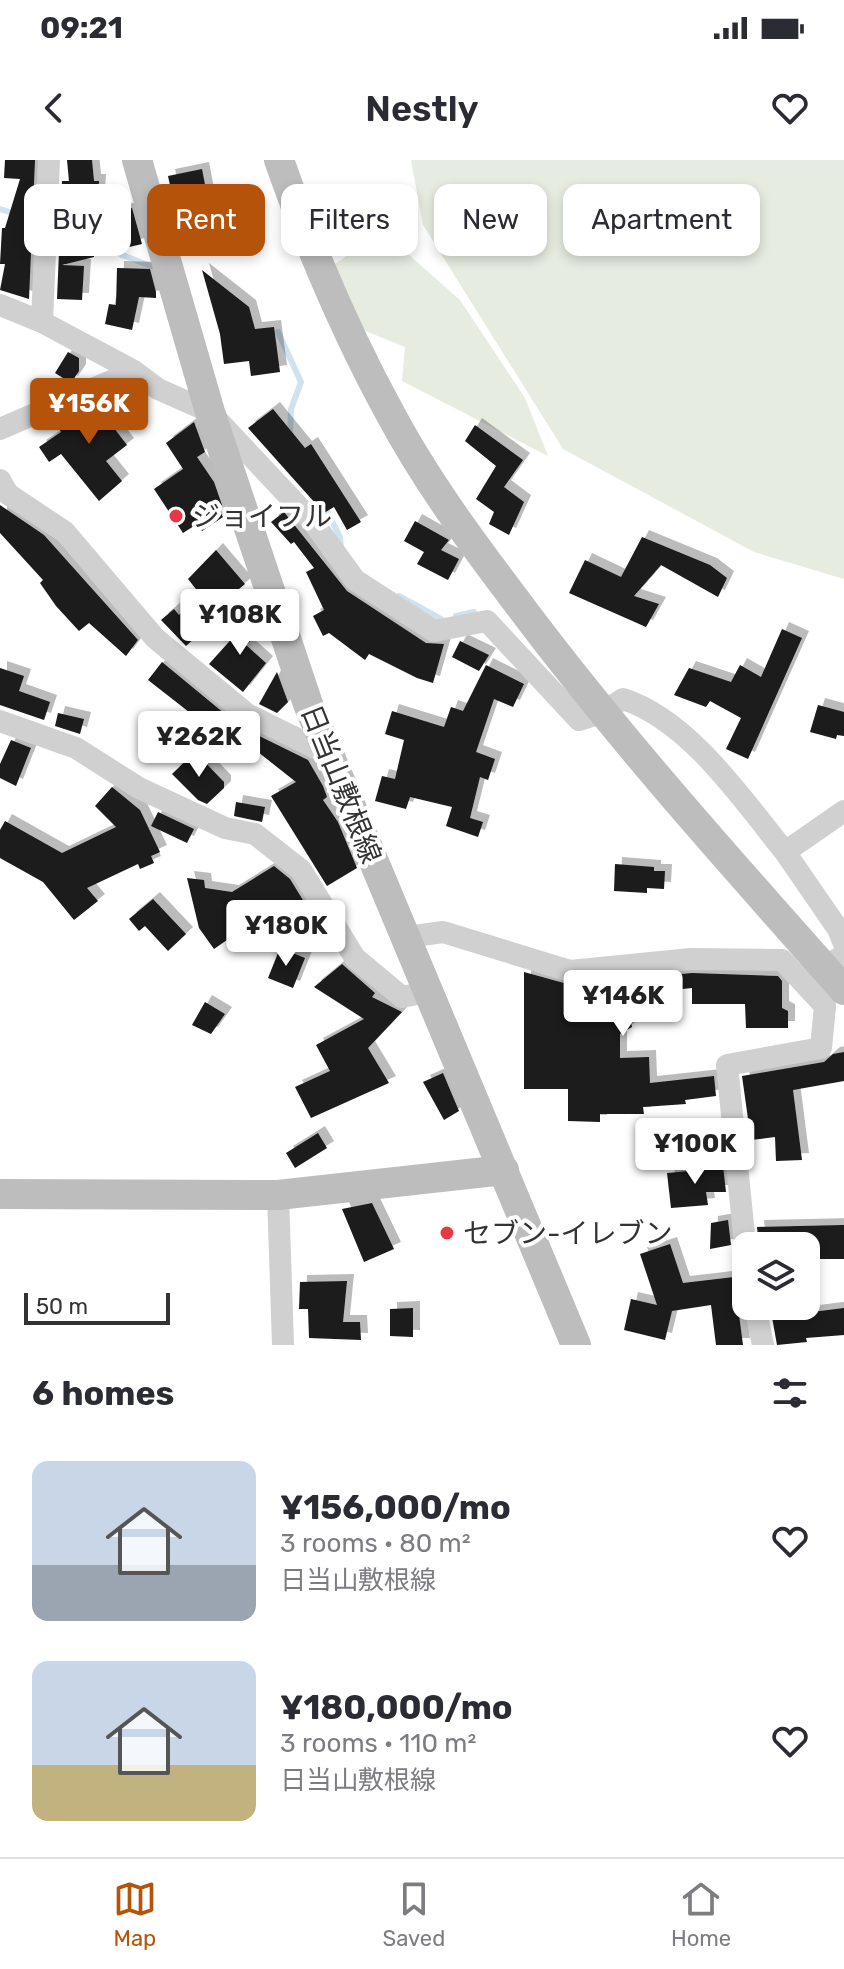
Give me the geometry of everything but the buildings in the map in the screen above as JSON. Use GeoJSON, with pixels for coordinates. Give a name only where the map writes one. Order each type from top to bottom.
{"type":"FeatureCollection","features":[{"type":"Feature","properties":{"kind":"street"},"geometry":{"type":"LineString","coordinates":[[42,322],[49,160]]}},
{"type":"Feature","properties":{"kind":"street","name":"日当山敷根線"},"geometry":{"type":"LineString","coordinates":[[137,160],[210,412],[308,704],[431,991],[576,1345]]}},
{"type":"Feature","properties":{"kind":"street"},"geometry":{"type":"LineString","coordinates":[[279,160],[306,239],[392,417],[468,537],[601,713],[844,990]]}},
{"type":"Feature","properties":{"kind":"street"},"geometry":{"type":"LineString","coordinates":[[4,314],[42,322],[134,371],[158,389],[210,412],[313,522],[355,580],[434,631],[487,621],[579,720],[601,713],[623,699],[643,705],[673,728],[724,776],[785,852],[838,929],[844,944]]}},
{"type":"Feature","properties":{"kind":"street"},"geometry":{"type":"LineString","coordinates":[[0,429],[134,371]]}},
{"type":"Feature","properties":{"kind":"street"},"geometry":{"type":"LineString","coordinates":[[0,480],[8,494],[65,532],[155,638],[247,714],[330,755]]}},
{"type":"Feature","properties":{"kind":"street"},"geometry":{"type":"LineString","coordinates":[[0,721],[76,748],[139,788],[225,828],[255,834],[301,870],[355,958],[402,997],[431,991]]}},
{"type":"Feature","properties":{"kind":"street"},"geometry":{"type":"LineString","coordinates":[[785,852],[844,811]]}},
{"type":"Feature","properties":{"kind":"street"},"geometry":{"type":"LineString","coordinates":[[407,937],[443,932],[570,971],[691,959],[782,960],[822,967]]}},
{"type":"Feature","properties":{"kind":"street"},"geometry":{"type":"LineString","coordinates":[[744,1232],[727,1065],[821,1048],[825,1006],[822,967]]}},
{"type":"Feature","properties":{"kind":"street"},"geometry":{"type":"LineString","coordinates":[[0,1194],[278,1195],[504,1170]]}},
{"type":"Feature","properties":{"kind":"street"},"geometry":{"type":"LineString","coordinates":[[278,1195],[283,1345]]}},
{"type":"Feature","properties":{"kind":"street"},"geometry":{"type":"LineString","coordinates":[[758,1320],[763,1345]]}},
{"type":"Feature","properties":{"kind":"shaded area"},"geometry":{"type":"Polygon","coordinates":[[[411,160],[844,160],[844,579],[754,552],[563,449],[442,256],[547,256],[547,184],[434,184],[434,243],[423,225],[418,184],[415,184],[411,160]]]}},
{"type":"Feature","properties":{"kind":"shaded area"},"geometry":{"type":"Polygon","coordinates":[[[346,256],[410,256],[460,300],[525,398],[548,456],[402,381],[405,347],[353,326],[335,264],[346,256]]]}},
{"type":"Feature","properties":{"kind":"waterway"},"geometry":{"type":"LineString","coordinates":[[0,209],[16,214]]}},
{"type":"Feature","properties":{"kind":"waterway"},"geometry":{"type":"LineString","coordinates":[[125,256],[151,266]]}},
{"type":"Feature","properties":{"kind":"waterway"},"geometry":{"type":"LineString","coordinates":[[278,332],[301,382],[291,409],[290,437]]}},
{"type":"Feature","properties":{"kind":"waterway"},"geometry":{"type":"LineString","coordinates":[[325,507],[340,537],[341,548]]}},
{"type":"Feature","properties":{"kind":"waterway"},"geometry":{"type":"LineString","coordinates":[[399,596],[441,619]]}},
{"type":"Feature","properties":{"kind":"waterway"},"geometry":{"type":"LineString","coordinates":[[456,616],[474,612]]}},
{"type":"Feature","properties":{"kind":"place","name":"ジョイフル"},"geometry":{"type":"Point","coordinates":[176,516]}},
{"type":"Feature","properties":{"kind":"place","name":"セブン-イレブン"},"geometry":{"type":"Point","coordinates":[447,1233]}}]}
